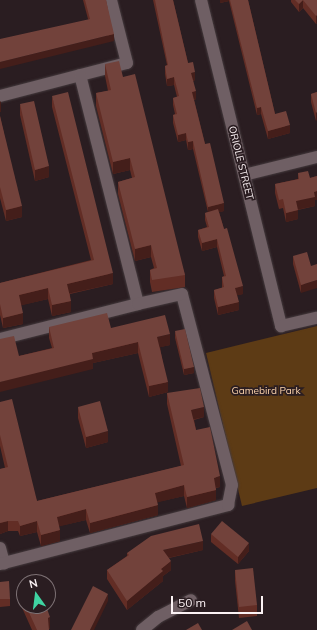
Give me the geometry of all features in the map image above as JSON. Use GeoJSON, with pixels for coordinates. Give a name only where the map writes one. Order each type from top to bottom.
{"type":"FeatureCollection","features":[{"type":"Feature","properties":{"kind":"street"},"geometry":{"type":"LineString","coordinates":[[0,96],[127,63],[111,0]]}},
{"type":"Feature","properties":{"kind":"street","name":"ORIOLE STREET"},"geometry":{"type":"LineString","coordinates":[[201,0],[281,326],[317,318]]}},
{"type":"Feature","properties":{"kind":"street"},"geometry":{"type":"LineString","coordinates":[[80,75],[138,304]]}},
{"type":"Feature","properties":{"kind":"street"},"geometry":{"type":"LineString","coordinates":[[244,175],[317,157]]}},
{"type":"Feature","properties":{"kind":"street"},"geometry":{"type":"LineString","coordinates":[[0,338],[182,294],[232,484],[228,505],[2,563],[0,548]]}},
{"type":"Feature","properties":{"kind":"street"},"geometry":{"type":"LineString","coordinates":[[142,630],[158,617],[191,600]]}},
{"type":"Feature","properties":{"kind":"green space","name":"Gamebird Park"},"geometry":{"type":"Polygon","coordinates":[[[317,326],[317,488],[242,506],[206,353],[317,326]]]}},
{"type":"Feature","properties":{"kind":"building"},"geometry":{"type":"Polygon","coordinates":[[[85,0],[106,0],[114,34],[0,62],[0,39],[90,19],[85,0]]]}},
{"type":"Feature","properties":{"kind":"building"},"geometry":{"type":"Polygon","coordinates":[[[155,0],[173,0],[188,63],[193,62],[195,72],[191,73],[196,91],[192,92],[205,144],[210,143],[224,203],[208,207],[193,141],[188,142],[186,133],[178,135],[173,115],[177,114],[173,98],[179,96],[174,77],[167,79],[165,66],[168,65],[155,0]]]}},
{"type":"Feature","properties":{"kind":"building"},"geometry":{"type":"Polygon","coordinates":[[[230,0],[248,0],[275,114],[286,111],[290,125],[268,131],[261,107],[257,108],[230,0]]]}},
{"type":"Feature","properties":{"kind":"building"},"geometry":{"type":"Polygon","coordinates":[[[295,0],[303,0],[299,4],[295,0]]]}},
{"type":"Feature","properties":{"kind":"building"},"geometry":{"type":"Polygon","coordinates":[[[303,0],[317,0],[316,16],[303,0]]]}},
{"type":"Feature","properties":{"kind":"building"},"geometry":{"type":"Polygon","coordinates":[[[119,61],[123,77],[135,74],[185,275],[152,280],[150,270],[157,268],[151,245],[135,249],[118,182],[135,177],[130,158],[113,162],[96,93],[111,90],[105,64],[119,61]]]}},
{"type":"Feature","properties":{"kind":"building"},"geometry":{"type":"Polygon","coordinates":[[[68,92],[113,273],[67,284],[71,301],[52,305],[48,288],[19,295],[23,313],[3,318],[0,304],[0,283],[94,260],[52,96],[68,92]]]}},
{"type":"Feature","properties":{"kind":"building"},"geometry":{"type":"Polygon","coordinates":[[[317,92],[317,112],[316,113],[311,94],[317,92]]]}},
{"type":"Feature","properties":{"kind":"building"},"geometry":{"type":"Polygon","coordinates":[[[34,101],[49,166],[35,170],[20,104],[34,101]]]}},
{"type":"Feature","properties":{"kind":"building"},"geometry":{"type":"Polygon","coordinates":[[[0,116],[22,206],[6,210],[0,187],[0,116]]]}},
{"type":"Feature","properties":{"kind":"building"},"geometry":{"type":"Polygon","coordinates":[[[308,171],[310,178],[317,176],[317,191],[314,192],[315,197],[296,201],[298,210],[286,213],[283,199],[279,200],[275,184],[299,179],[298,173],[308,171]]]}},
{"type":"Feature","properties":{"kind":"building"},"geometry":{"type":"Polygon","coordinates":[[[218,209],[224,229],[227,228],[243,286],[235,288],[239,302],[218,307],[214,290],[224,287],[222,277],[226,276],[217,239],[202,243],[198,230],[209,227],[205,213],[218,209]]]}},
{"type":"Feature","properties":{"kind":"building"},"geometry":{"type":"Polygon","coordinates":[[[307,252],[311,266],[317,264],[317,280],[301,285],[293,256],[307,252]]]}},
{"type":"Feature","properties":{"kind":"building"},"geometry":{"type":"Polygon","coordinates":[[[107,313],[111,328],[165,315],[170,334],[157,337],[168,382],[149,386],[138,342],[92,353],[93,359],[0,382],[0,339],[14,336],[19,356],[54,348],[49,327],[107,313]]]}},
{"type":"Feature","properties":{"kind":"building"},"geometry":{"type":"Polygon","coordinates":[[[185,329],[194,367],[184,369],[175,331],[185,329]]]}},
{"type":"Feature","properties":{"kind":"building"},"geometry":{"type":"Polygon","coordinates":[[[200,388],[204,407],[191,410],[196,430],[210,427],[220,476],[214,478],[216,490],[187,497],[184,485],[155,493],[158,505],[90,523],[86,509],[57,517],[60,530],[41,535],[37,521],[20,526],[18,521],[0,523],[0,469],[8,467],[0,435],[0,402],[12,399],[37,501],[184,465],[167,393],[200,388]]]}},
{"type":"Feature","properties":{"kind":"building"},"geometry":{"type":"Polygon","coordinates":[[[100,401],[108,431],[86,437],[78,407],[100,401]]]}},
{"type":"Feature","properties":{"kind":"building"},"geometry":{"type":"Polygon","coordinates":[[[222,521],[249,543],[238,557],[211,534],[222,521]]]}},
{"type":"Feature","properties":{"kind":"building"},"geometry":{"type":"Polygon","coordinates":[[[199,524],[203,541],[163,550],[171,561],[161,569],[163,571],[127,601],[107,570],[129,555],[127,553],[151,536],[199,524]]]}},
{"type":"Feature","properties":{"kind":"building"},"geometry":{"type":"Polygon","coordinates":[[[253,568],[257,605],[239,607],[235,570],[253,568]]]}},
{"type":"Feature","properties":{"kind":"building"},"geometry":{"type":"Polygon","coordinates":[[[9,581],[10,599],[0,599],[0,582],[9,581]]]}},
{"type":"Feature","properties":{"kind":"building"},"geometry":{"type":"Polygon","coordinates":[[[93,586],[108,594],[90,630],[71,630],[93,586]]]}},
{"type":"Feature","properties":{"kind":"building"},"geometry":{"type":"Polygon","coordinates":[[[30,614],[49,614],[49,630],[37,630],[30,614]]]}},
{"type":"Feature","properties":{"kind":"building"},"geometry":{"type":"Polygon","coordinates":[[[247,621],[252,630],[232,630],[247,621]]]}},
{"type":"Feature","properties":{"kind":"building"},"geometry":{"type":"Polygon","coordinates":[[[198,623],[202,630],[186,630],[198,623]]]}}]}
